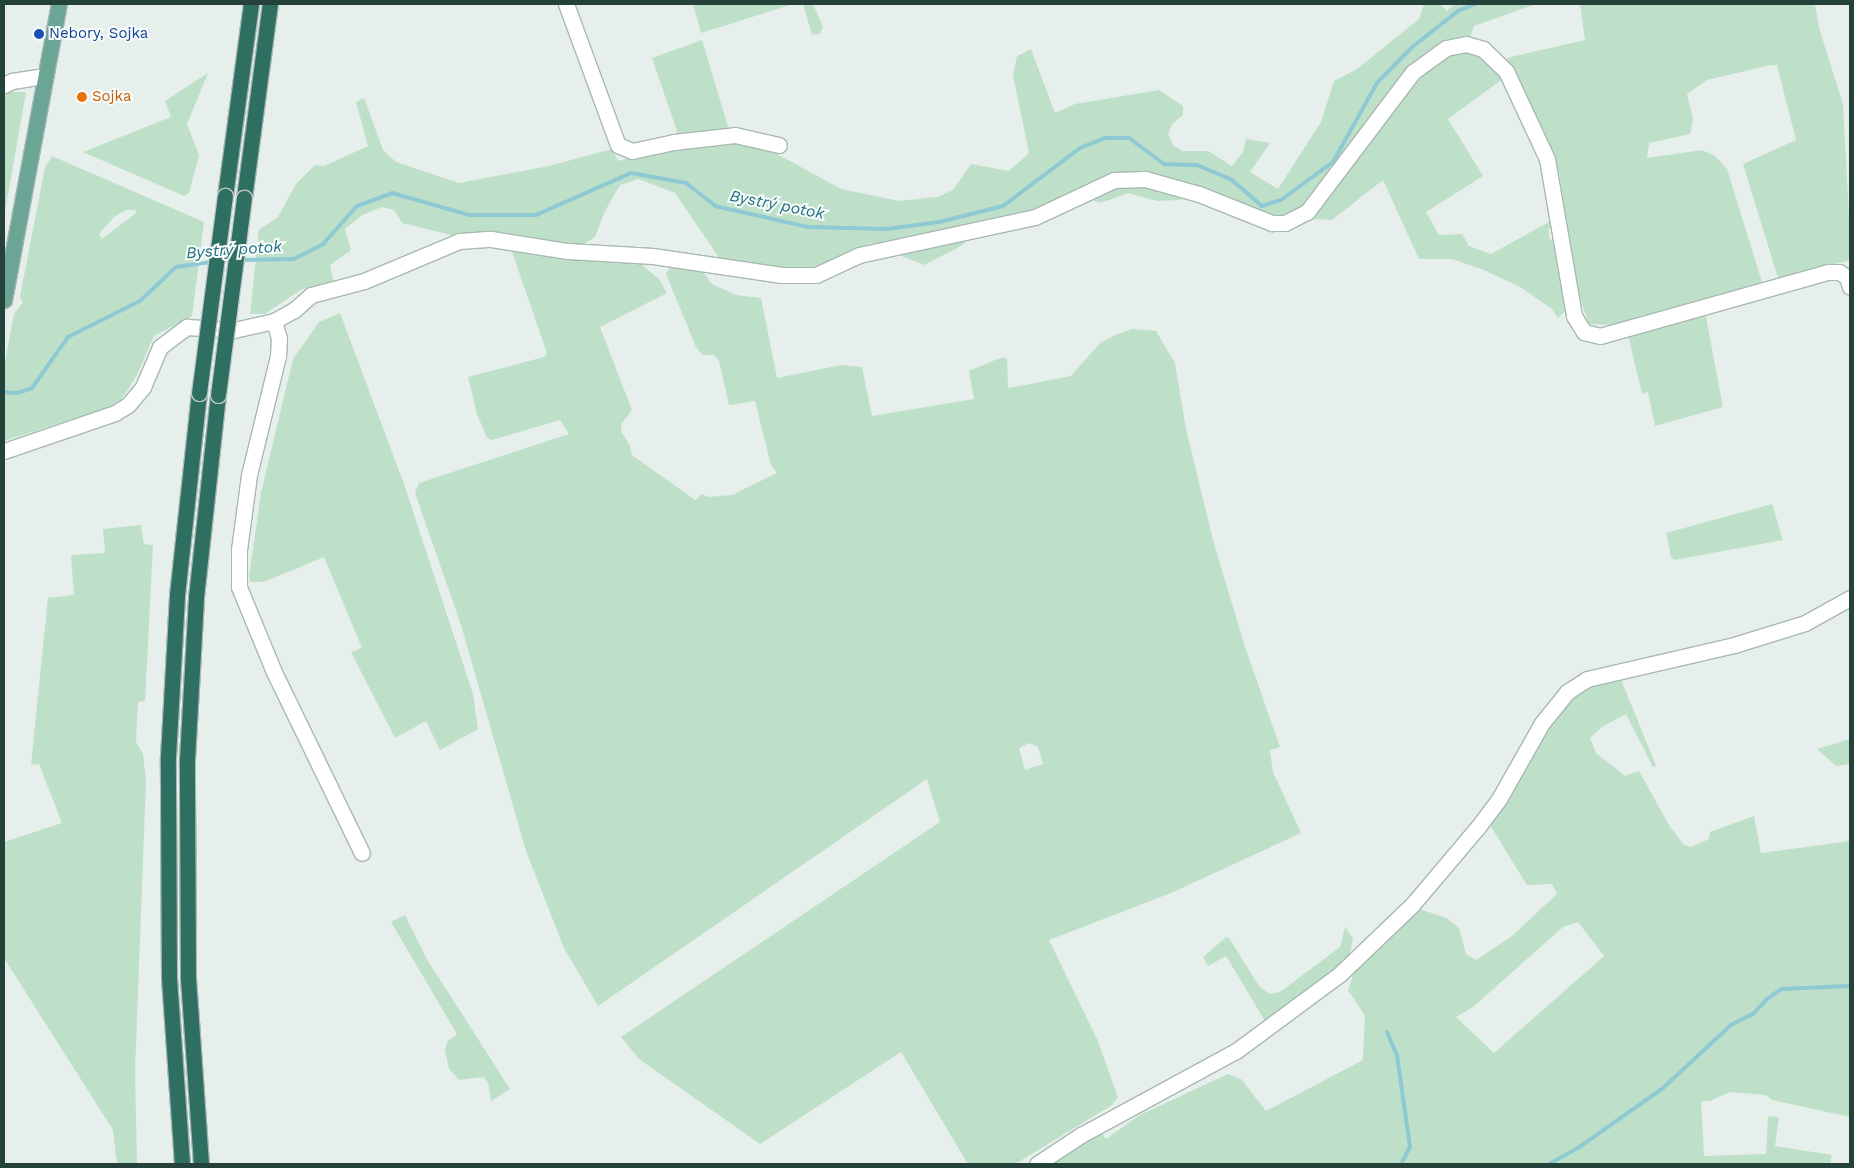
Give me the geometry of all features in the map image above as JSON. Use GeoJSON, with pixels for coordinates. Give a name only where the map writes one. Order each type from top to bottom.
{"type":"FeatureCollection","features":[{"type":"Feature","properties":{"kind":"highway"},"geometry":{"type":"LineString","coordinates":[[182,1164],[169,977],[168,758],[178,586],[199,393],[251,4]]}},
{"type":"Feature","properties":{"kind":"highway"},"geometry":{"type":"LineString","coordinates":[[201,1164],[188,976],[187,760],[196,597],[218,395],[270,4]]}},
{"type":"Feature","properties":{"kind":"main road"},"geometry":{"type":"LineString","coordinates":[[4,300],[59,4]]}},
{"type":"Feature","properties":{"kind":"street"},"geometry":{"type":"LineString","coordinates":[[566,4],[618,145],[632,151],[674,142],[735,135],[779,145]]}},
{"type":"Feature","properties":{"kind":"street"},"geometry":{"type":"LineString","coordinates":[[4,451],[114,413],[128,406],[143,387],[160,347],[186,327],[198,325],[234,330],[274,321],[294,310],[311,295],[364,281],[459,241],[491,239],[568,250],[653,256],[782,275],[816,275],[859,255],[1035,217],[1114,180],[1145,179],[1199,194],[1272,222],[1285,223],[1306,212],[1413,72],[1446,48],[1466,44],[1483,49],[1506,71],[1548,159],[1574,316],[1584,332],[1600,336],[1828,272],[1839,272],[1847,277],[1850,287]]}},
{"type":"Feature","properties":{"kind":"street"},"geometry":{"type":"LineString","coordinates":[[4,85],[12,80],[45,76]]}},
{"type":"Feature","properties":{"kind":"street"},"geometry":{"type":"LineString","coordinates":[[274,321],[279,338],[278,356],[247,483],[239,550],[239,587],[274,672],[362,853]]}},
{"type":"Feature","properties":{"kind":"street"},"geometry":{"type":"LineString","coordinates":[[1037,1164],[1081,1135],[1236,1051],[1340,974],[1412,905],[1478,827],[1499,799],[1542,723],[1567,692],[1587,679],[1734,645],[1805,623],[1850,598]]}},
{"type":"Feature","properties":{"kind":"green space"},"geometry":{"type":"Polygon","coordinates":[[[693,4],[793,4],[701,33],[693,4]]]}},
{"type":"Feature","properties":{"kind":"green space"},"geometry":{"type":"Polygon","coordinates":[[[803,4],[813,4],[823,27],[820,34],[812,35],[803,4]]]}},
{"type":"Feature","properties":{"kind":"green space"},"geometry":{"type":"Polygon","coordinates":[[[1424,4],[1440,4],[1447,11],[1454,4],[1536,4],[1474,26],[1465,53],[1481,53],[1504,78],[1448,119],[1483,176],[1426,212],[1439,235],[1462,234],[1469,246],[1491,254],[1554,219],[1556,224],[1548,229],[1550,240],[1557,238],[1569,307],[1558,318],[1552,309],[1522,288],[1484,270],[1452,259],[1419,259],[1383,180],[1332,220],[1270,217],[1198,188],[1180,200],[1157,201],[1128,193],[1101,203],[1072,194],[1033,213],[985,224],[961,246],[924,265],[871,243],[810,269],[722,262],[675,193],[638,179],[620,185],[605,211],[595,237],[582,245],[455,236],[402,223],[394,210],[382,207],[362,215],[345,229],[351,250],[330,265],[334,283],[302,289],[265,314],[250,314],[259,230],[278,217],[296,184],[315,165],[324,166],[368,146],[356,102],[364,98],[383,150],[396,162],[459,183],[549,166],[612,149],[618,161],[668,147],[733,141],[757,143],[841,189],[899,201],[937,197],[953,190],[971,164],[1009,171],[1029,153],[1013,75],[1017,56],[1031,49],[1055,113],[1075,104],[1159,90],[1183,106],[1183,115],[1172,124],[1168,134],[1173,145],[1182,151],[1208,151],[1232,166],[1243,152],[1246,139],[1270,143],[1250,172],[1278,189],[1321,122],[1334,81],[1357,69],[1419,19],[1424,4]]]}},
{"type":"Feature","properties":{"kind":"green space"},"geometry":{"type":"Polygon","coordinates":[[[1580,4],[1815,4],[1819,28],[1843,104],[1850,235],[1850,256],[1847,261],[1778,278],[1743,164],[1796,140],[1777,65],[1707,80],[1687,94],[1693,119],[1690,134],[1649,143],[1647,158],[1702,150],[1715,156],[1727,169],[1762,282],[1612,325],[1589,324],[1575,283],[1559,172],[1507,58],[1585,40],[1580,4]]]}},
{"type":"Feature","properties":{"kind":"green space"},"geometry":{"type":"Polygon","coordinates":[[[702,40],[729,130],[679,137],[652,58],[702,40]]]}},
{"type":"Feature","properties":{"kind":"green space"},"geometry":{"type":"Polygon","coordinates":[[[208,73],[187,124],[199,155],[189,193],[184,196],[83,152],[171,117],[165,101],[208,73]]]}},
{"type":"Feature","properties":{"kind":"green space"},"geometry":{"type":"Polygon","coordinates":[[[9,92],[26,92],[4,217],[4,95],[9,92]]]}},
{"type":"Feature","properties":{"kind":"green space"},"geometry":{"type":"Polygon","coordinates":[[[52,156],[204,222],[192,316],[154,336],[137,375],[121,400],[107,408],[4,441],[4,367],[14,314],[23,302],[20,297],[45,167],[52,156]],[[126,210],[114,217],[99,234],[102,239],[136,213],[135,210],[126,210]]]}},
{"type":"Feature","properties":{"kind":"green space"},"geometry":{"type":"Polygon","coordinates":[[[511,249],[637,261],[659,279],[667,293],[600,327],[632,410],[622,423],[621,431],[630,446],[632,455],[695,500],[702,494],[708,497],[732,495],[777,473],[771,465],[755,401],[729,405],[719,361],[714,355],[702,355],[696,347],[666,274],[673,263],[701,269],[712,284],[736,295],[761,298],[777,378],[841,365],[862,367],[872,416],[974,399],[969,371],[1000,358],[1007,358],[1008,388],[1071,376],[1100,343],[1113,336],[1132,329],[1156,331],[1175,363],[1186,429],[1213,540],[1245,647],[1280,747],[1270,750],[1273,772],[1301,833],[1171,893],[1049,940],[1097,1039],[1118,1097],[1112,1105],[1015,1164],[968,1164],[901,1052],[760,1144],[639,1059],[621,1037],[940,822],[927,779],[598,1006],[564,948],[526,851],[461,625],[415,493],[419,483],[569,434],[560,420],[492,440],[487,438],[477,414],[468,377],[544,357],[547,353],[511,249]],[[1029,743],[1019,748],[1025,770],[1043,764],[1038,747],[1029,743]]]}},
{"type":"Feature","properties":{"kind":"green space"},"geometry":{"type":"Polygon","coordinates":[[[1705,312],[1723,407],[1655,426],[1648,392],[1642,394],[1628,335],[1705,312]]]}},
{"type":"Feature","properties":{"kind":"green space"},"geometry":{"type":"Polygon","coordinates":[[[340,313],[404,484],[473,694],[478,729],[440,750],[426,721],[395,738],[351,652],[362,648],[324,557],[264,582],[251,582],[249,577],[261,493],[293,359],[319,322],[340,313]]]}},
{"type":"Feature","properties":{"kind":"green space"},"geometry":{"type":"Polygon","coordinates":[[[1772,504],[1783,540],[1674,560],[1671,557],[1666,533],[1772,504]]]}},
{"type":"Feature","properties":{"kind":"green space"},"geometry":{"type":"Polygon","coordinates":[[[141,525],[144,544],[153,545],[145,701],[138,702],[136,742],[143,754],[146,781],[135,1071],[137,1164],[117,1164],[113,1130],[4,958],[4,842],[62,823],[39,764],[31,765],[48,598],[74,595],[71,555],[105,553],[103,529],[141,525]]]}},
{"type":"Feature","properties":{"kind":"green space"},"geometry":{"type":"Polygon","coordinates":[[[1620,677],[1656,766],[1653,767],[1626,714],[1602,727],[1590,738],[1596,753],[1625,776],[1639,771],[1669,825],[1684,845],[1691,847],[1709,839],[1710,832],[1754,816],[1761,853],[1850,841],[1850,1117],[1772,1100],[1766,1095],[1730,1092],[1710,1101],[1701,1101],[1704,1156],[1766,1154],[1768,1116],[1779,1117],[1775,1146],[1832,1155],[1830,1164],[1055,1164],[1067,1151],[1100,1131],[1106,1139],[1140,1115],[1228,1074],[1241,1079],[1266,1111],[1363,1060],[1365,1016],[1348,990],[1355,969],[1416,908],[1447,918],[1459,928],[1466,954],[1476,960],[1512,936],[1557,894],[1552,884],[1527,885],[1490,825],[1523,775],[1551,720],[1569,700],[1587,687],[1620,677]],[[1578,922],[1563,927],[1473,1007],[1456,1017],[1494,1053],[1604,956],[1578,922]]]}},
{"type":"Feature","properties":{"kind":"green space"},"geometry":{"type":"Polygon","coordinates":[[[1850,739],[1850,764],[1836,766],[1817,749],[1850,739]]]}},
{"type":"Feature","properties":{"kind":"green space"},"geometry":{"type":"Polygon","coordinates":[[[405,915],[428,961],[510,1089],[491,1101],[488,1082],[483,1077],[459,1080],[449,1069],[445,1050],[447,1042],[457,1034],[391,922],[405,915]]]}},
{"type":"Feature","properties":{"kind":"green space"},"geometry":{"type":"Polygon","coordinates":[[[1345,927],[1353,938],[1349,957],[1265,1021],[1226,956],[1208,966],[1203,957],[1226,937],[1229,938],[1259,986],[1270,994],[1280,992],[1340,947],[1345,927]]]}},
{"type":"Feature","properties":{"kind":"waterway","name":"Bystrý potok"},"geometry":{"type":"LineString","coordinates":[[240,260],[294,259],[323,244],[357,206],[392,193],[469,215],[536,215],[631,173],[686,183],[715,206],[808,227],[887,229],[939,222],[1003,206],[1080,148],[1105,138],[1129,138],[1164,164],[1197,165],[1232,180],[1262,206],[1281,200],[1333,162],[1377,83],[1411,48],[1458,11],[1475,4]]}},
{"type":"Feature","properties":{"kind":"waterway","name":"Bystrý potok"},"geometry":{"type":"LineString","coordinates":[[4,392],[17,393],[32,388],[68,337],[140,301],[176,267],[213,262]]}},
{"type":"Feature","properties":{"kind":"waterway"},"geometry":{"type":"LineString","coordinates":[[1549,1164],[1578,1148],[1663,1088],[1731,1025],[1753,1014],[1767,999],[1782,989],[1850,986]]}},
{"type":"Feature","properties":{"kind":"waterway"},"geometry":{"type":"LineString","coordinates":[[1387,1032],[1397,1055],[1410,1147],[1401,1164]]}},
{"type":"Feature","properties":{"kind":"place","name":"Nebory, Sojka"},"geometry":{"type":"Point","coordinates":[39,34]}},
{"type":"Feature","properties":{"kind":"place","name":"Sojka"},"geometry":{"type":"Point","coordinates":[82,97]}}]}
